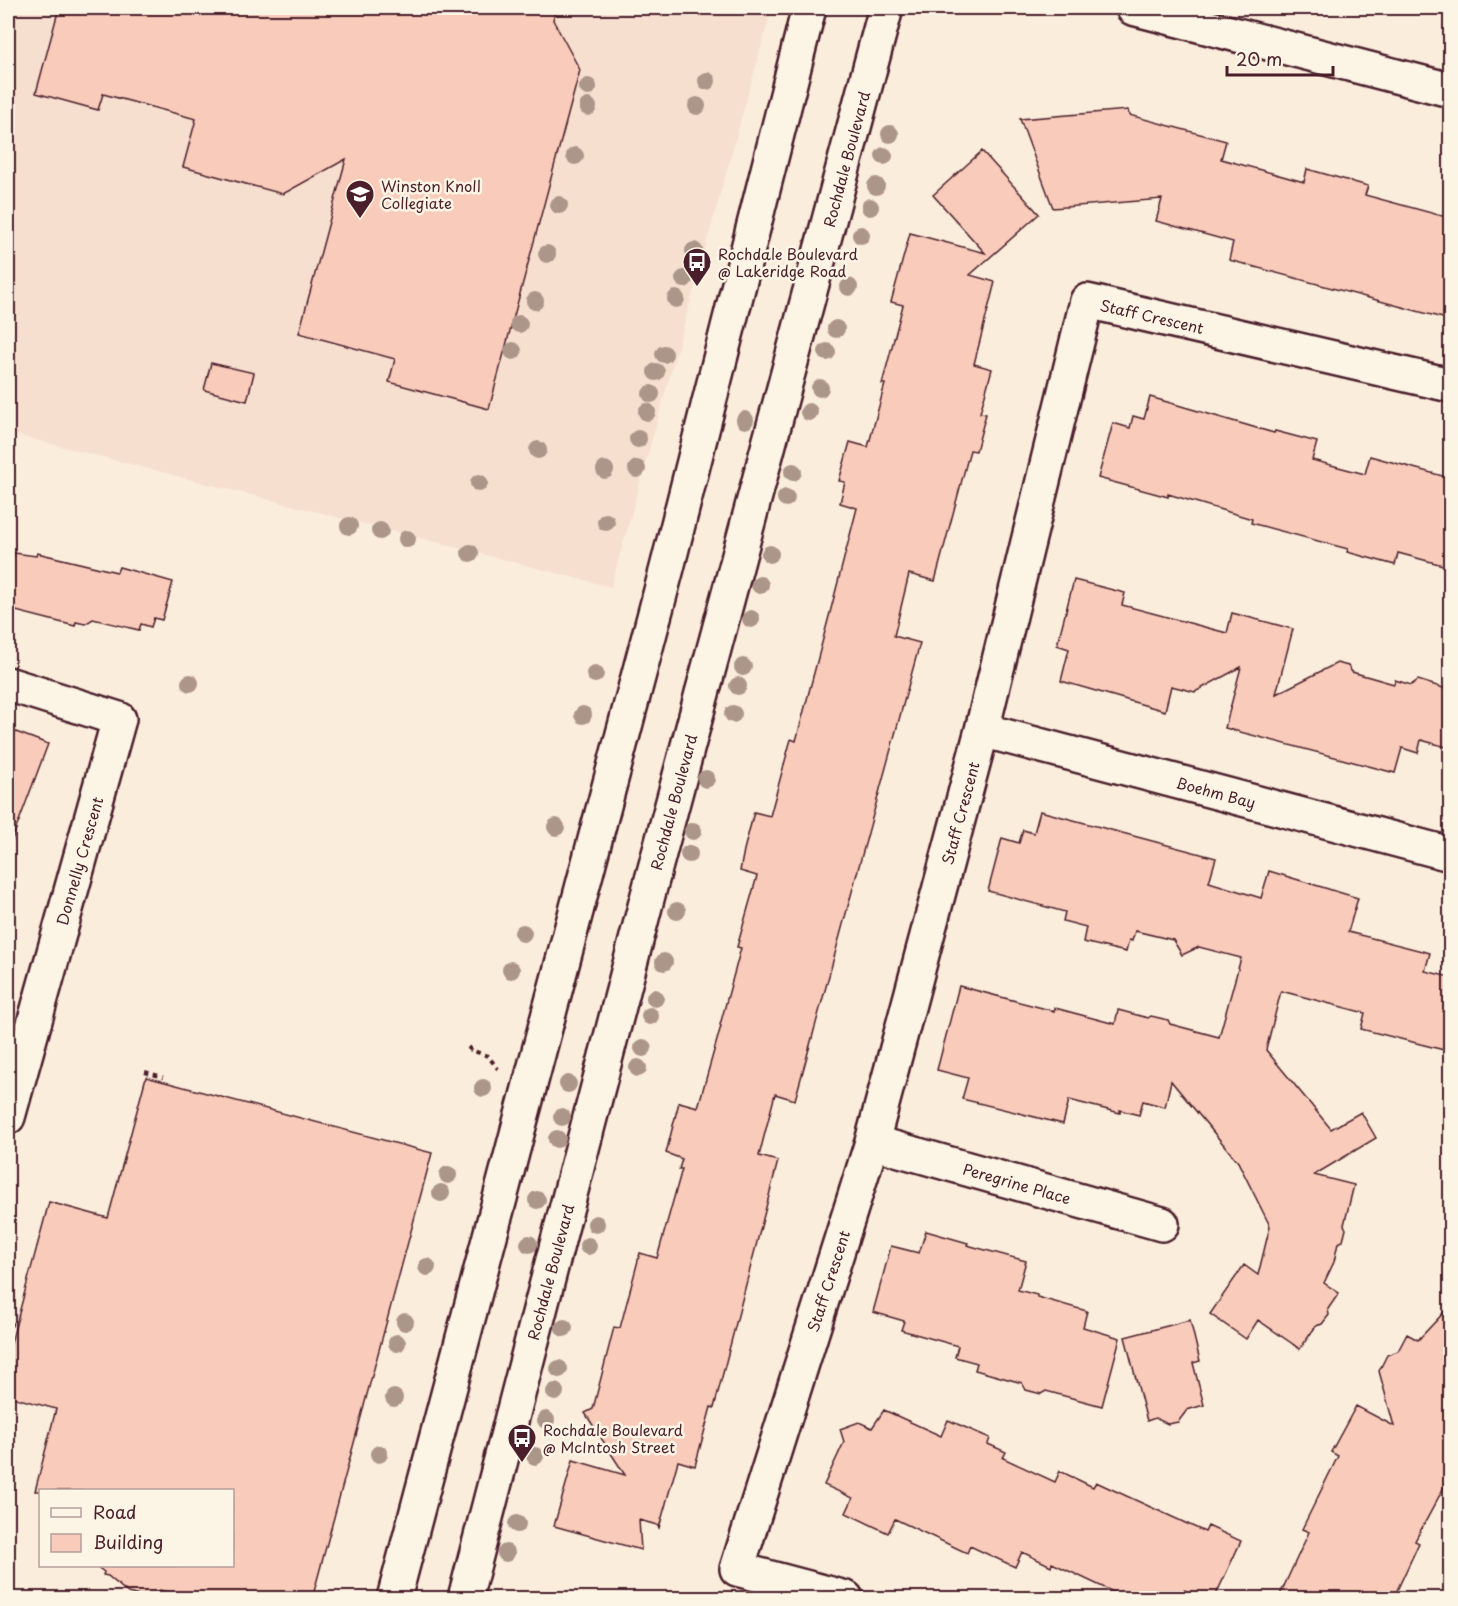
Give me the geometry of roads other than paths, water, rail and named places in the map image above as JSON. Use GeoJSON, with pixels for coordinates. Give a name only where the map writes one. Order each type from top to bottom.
{"type":"FeatureCollection","features":[{"type":"Feature","properties":{"kind":"street"},"geometry":{"type":"LineString","coordinates":[[394,1599],[664,579],[809,8]]}},
{"type":"Feature","properties":{"kind":"street","name":"Rochdale Boulevard"},"geometry":{"type":"LineString","coordinates":[[465,1599],[649,891],[886,8]]}},
{"type":"Feature","properties":{"kind":"street"},"geometry":{"type":"LineString","coordinates":[[1133,8],[1450,90]]}},
{"type":"Feature","properties":{"kind":"street","name":"Staff Crescent"},"geometry":{"type":"LineString","coordinates":[[846,1599],[737,1569],[872,1142],[982,730],[1087,301],[1450,385]]}},
{"type":"Feature","properties":{"kind":"street","name":"Donnelly Crescent"},"geometry":{"type":"LineString","coordinates":[[8,684],[119,718],[8,1117]]}},
{"type":"Feature","properties":{"kind":"street","name":"Boehm Bay"},"geometry":{"type":"LineString","coordinates":[[982,730],[1450,854]]}},
{"type":"Feature","properties":{"kind":"street","name":"Peregrine Place"},"geometry":{"type":"LineString","coordinates":[[872,1142],[1162,1224]]}},
{"type":"Feature","properties":{"kind":"place","name":"Winston Knoll Collegiate"},"geometry":{"type":"Point","coordinates":[360,220]}},
{"type":"Feature","properties":{"kind":"place","name":"Rochdale Boulevard @ Lakeridge Road"},"geometry":{"type":"Point","coordinates":[697,288]}},
{"type":"Feature","properties":{"kind":"place","name":"Rochdale Boulevard @ McIntosh Street"},"geometry":{"type":"Point","coordinates":[522,1464]}}]}
